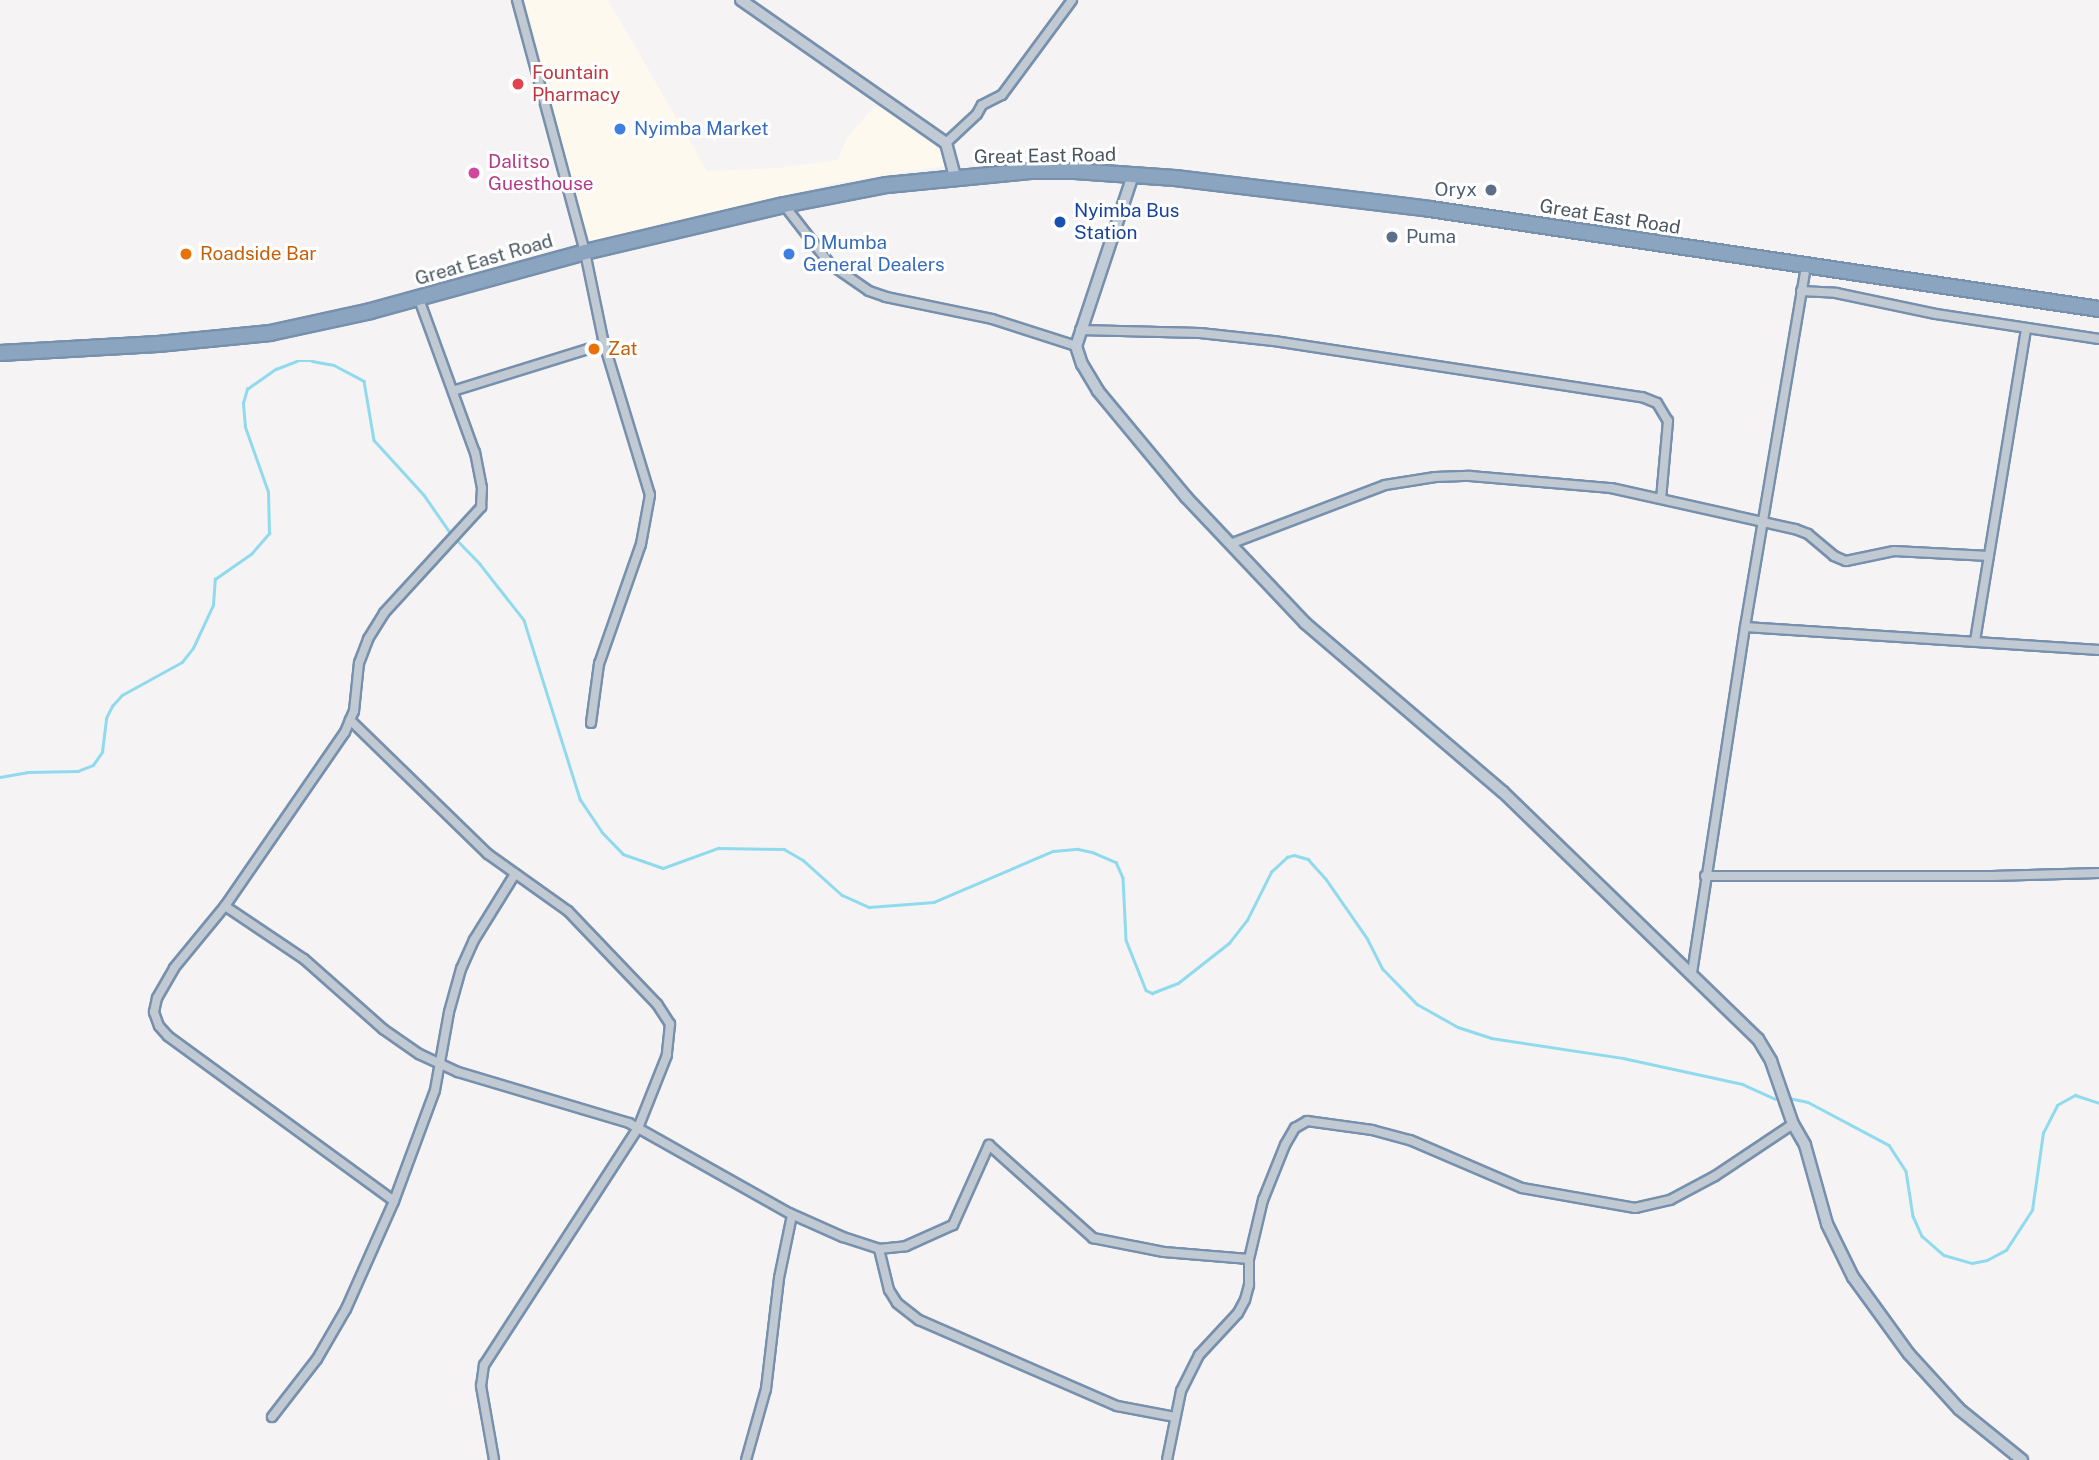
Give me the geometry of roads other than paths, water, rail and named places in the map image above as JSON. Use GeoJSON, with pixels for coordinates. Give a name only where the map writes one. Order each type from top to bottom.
{"type":"FeatureCollection","features":[{"type":"Feature","properties":{"kind":"highway","name":"Great East Road"},"geometry":{"type":"LineString","coordinates":[[0,353],[158,344],[270,332],[419,299],[585,252],[783,205],[887,185],[955,177],[1074,171],[1133,174],[1430,209],[2099,309]]}},
{"type":"Feature","properties":{"kind":"street"},"geometry":{"type":"LineString","coordinates":[[517,0],[585,252],[604,344],[650,495],[641,544],[599,664],[591,723]]}},
{"type":"Feature","properties":{"kind":"street"},"geometry":{"type":"LineString","coordinates":[[741,0],[914,118],[946,143],[955,177]]}},
{"type":"Feature","properties":{"kind":"street"},"geometry":{"type":"LineString","coordinates":[[946,143],[982,105],[1002,95],[1072,0]]}},
{"type":"Feature","properties":{"kind":"street"},"geometry":{"type":"LineString","coordinates":[[1133,174],[1076,346],[1082,364],[1111,409],[1230,544],[1341,657],[1503,792],[1758,1039],[1771,1061],[1793,1124],[1805,1145],[1835,1242],[1853,1277],[1882,1320],[1959,1409],[2022,1460]]}},
{"type":"Feature","properties":{"kind":"street"},"geometry":{"type":"LineString","coordinates":[[783,205],[830,264],[869,291],[886,298],[992,319],[1076,346]]}},
{"type":"Feature","properties":{"kind":"street"},"geometry":{"type":"LineString","coordinates":[[1692,973],[1745,627],[1806,265]]}},
{"type":"Feature","properties":{"kind":"street"},"geometry":{"type":"LineString","coordinates":[[1801,290],[2099,339]]}},
{"type":"Feature","properties":{"kind":"street"},"geometry":{"type":"LineString","coordinates":[[394,1201],[168,1036],[159,1026],[155,1004],[163,985],[225,906],[351,720],[358,689],[359,663],[368,639],[384,613],[481,506],[482,488],[475,453],[419,299]]}},
{"type":"Feature","properties":{"kind":"street"},"geometry":{"type":"LineString","coordinates":[[1975,641],[2025,328]]}},
{"type":"Feature","properties":{"kind":"street"},"geometry":{"type":"LineString","coordinates":[[1080,330],[1200,333],[1274,341],[1642,397],[1657,403],[1668,421],[1661,499]]}},
{"type":"Feature","properties":{"kind":"street"},"geometry":{"type":"LineString","coordinates":[[453,391],[604,344]]}},
{"type":"Feature","properties":{"kind":"street"},"geometry":{"type":"LineString","coordinates":[[1230,544],[1376,489],[1435,477],[1553,481],[1611,488],[1808,534],[1834,556],[1846,561],[1894,551],[1989,556]]}},
{"type":"Feature","properties":{"kind":"street"},"geometry":{"type":"LineString","coordinates":[[1745,627],[2099,650]]}},
{"type":"Feature","properties":{"kind":"street"},"geometry":{"type":"LineString","coordinates":[[351,720],[436,805],[515,874],[550,894],[568,911],[668,1018],[671,1031],[667,1055],[638,1128],[484,1365],[481,1386],[494,1460]]}},
{"type":"Feature","properties":{"kind":"street"},"geometry":{"type":"LineString","coordinates":[[1705,876],[1992,876],[2099,873]]}},
{"type":"Feature","properties":{"kind":"street"},"geometry":{"type":"LineString","coordinates":[[272,1417],[317,1359],[339,1325],[394,1201],[442,1066],[449,1012],[461,969],[474,940],[515,874]]}},
{"type":"Feature","properties":{"kind":"street"},"geometry":{"type":"LineString","coordinates":[[225,906],[323,975],[395,1039],[442,1066],[603,1113],[638,1128],[792,1215],[879,1248],[906,1246],[953,1225],[989,1145],[1093,1238],[1125,1247],[1249,1259]]}},
{"type":"Feature","properties":{"kind":"street"},"geometry":{"type":"LineString","coordinates":[[1167,1460],[1181,1391],[1199,1354],[1238,1313],[1245,1300],[1249,1285],[1249,1259],[1264,1200],[1285,1146],[1295,1128],[1307,1121],[1373,1130],[1410,1140],[1522,1188],[1634,1209],[1670,1200],[1715,1176],[1793,1124]]}},
{"type":"Feature","properties":{"kind":"street"},"geometry":{"type":"LineString","coordinates":[[746,1460],[766,1389],[779,1278],[792,1215]]}},
{"type":"Feature","properties":{"kind":"street"},"geometry":{"type":"LineString","coordinates":[[879,1248],[889,1290],[897,1303],[919,1320],[1117,1406],[1175,1418]]}},
{"type":"Feature","properties":{"kind":"waterway"},"geometry":{"type":"LineString","coordinates":[[0,777],[27,772],[78,771],[93,765],[102,752],[106,718],[112,706],[122,695],[182,662],[193,648],[213,605],[215,579],[251,554],[269,533],[268,492],[245,427],[243,403],[247,389],[276,369],[297,361],[312,361],[334,365],[364,381],[374,440],[424,495],[449,531]]}},
{"type":"Feature","properties":{"kind":"waterway"},"geometry":{"type":"LineString","coordinates":[[458,541],[480,564],[524,620],[580,799],[602,832],[623,854],[663,868],[718,848],[784,849],[803,860],[842,895],[869,907],[934,902],[1053,851],[1078,849],[1092,852],[1116,862],[1123,878],[1126,940],[1146,990],[1152,993],[1178,983],[1229,943],[1247,920],[1271,872],[1287,857],[1294,855],[1308,859],[1326,879],[1367,938],[1383,969],[1417,1004],[1458,1027],[1491,1038],[1623,1058],[1742,1084],[1775,1099]]}},
{"type":"Feature","properties":{"kind":"waterway"},"geometry":{"type":"LineString","coordinates":[[1789,1098],[1808,1102],[1889,1145],[1906,1171],[1913,1216],[1922,1236],[1944,1255],[1972,1263],[1987,1260],[2006,1250],[2032,1210],[2043,1133],[2057,1105],[2075,1095],[2099,1103]]}},
{"type":"Feature","properties":{"kind":"place","name":"Fountain Pharmacy"},"geometry":{"type":"Point","coordinates":[518,84]}},
{"type":"Feature","properties":{"kind":"place","name":"Nyimba Market"},"geometry":{"type":"Point","coordinates":[620,129]}},
{"type":"Feature","properties":{"kind":"place","name":"Dalitso Guesthouse"},"geometry":{"type":"Point","coordinates":[474,173]}},
{"type":"Feature","properties":{"kind":"place","name":"Oryx"},"geometry":{"type":"Point","coordinates":[1491,190]}},
{"type":"Feature","properties":{"kind":"place","name":"Nyimba Bus Station"},"geometry":{"type":"Point","coordinates":[1060,222]}},
{"type":"Feature","properties":{"kind":"place","name":"Puma"},"geometry":{"type":"Point","coordinates":[1392,237]}},
{"type":"Feature","properties":{"kind":"place","name":"Roadside Bar"},"geometry":{"type":"Point","coordinates":[186,254]}},
{"type":"Feature","properties":{"kind":"place","name":"D Mumba General Dealers"},"geometry":{"type":"Point","coordinates":[789,254]}},
{"type":"Feature","properties":{"kind":"place","name":"Zat"},"geometry":{"type":"Point","coordinates":[594,349]}}]}
